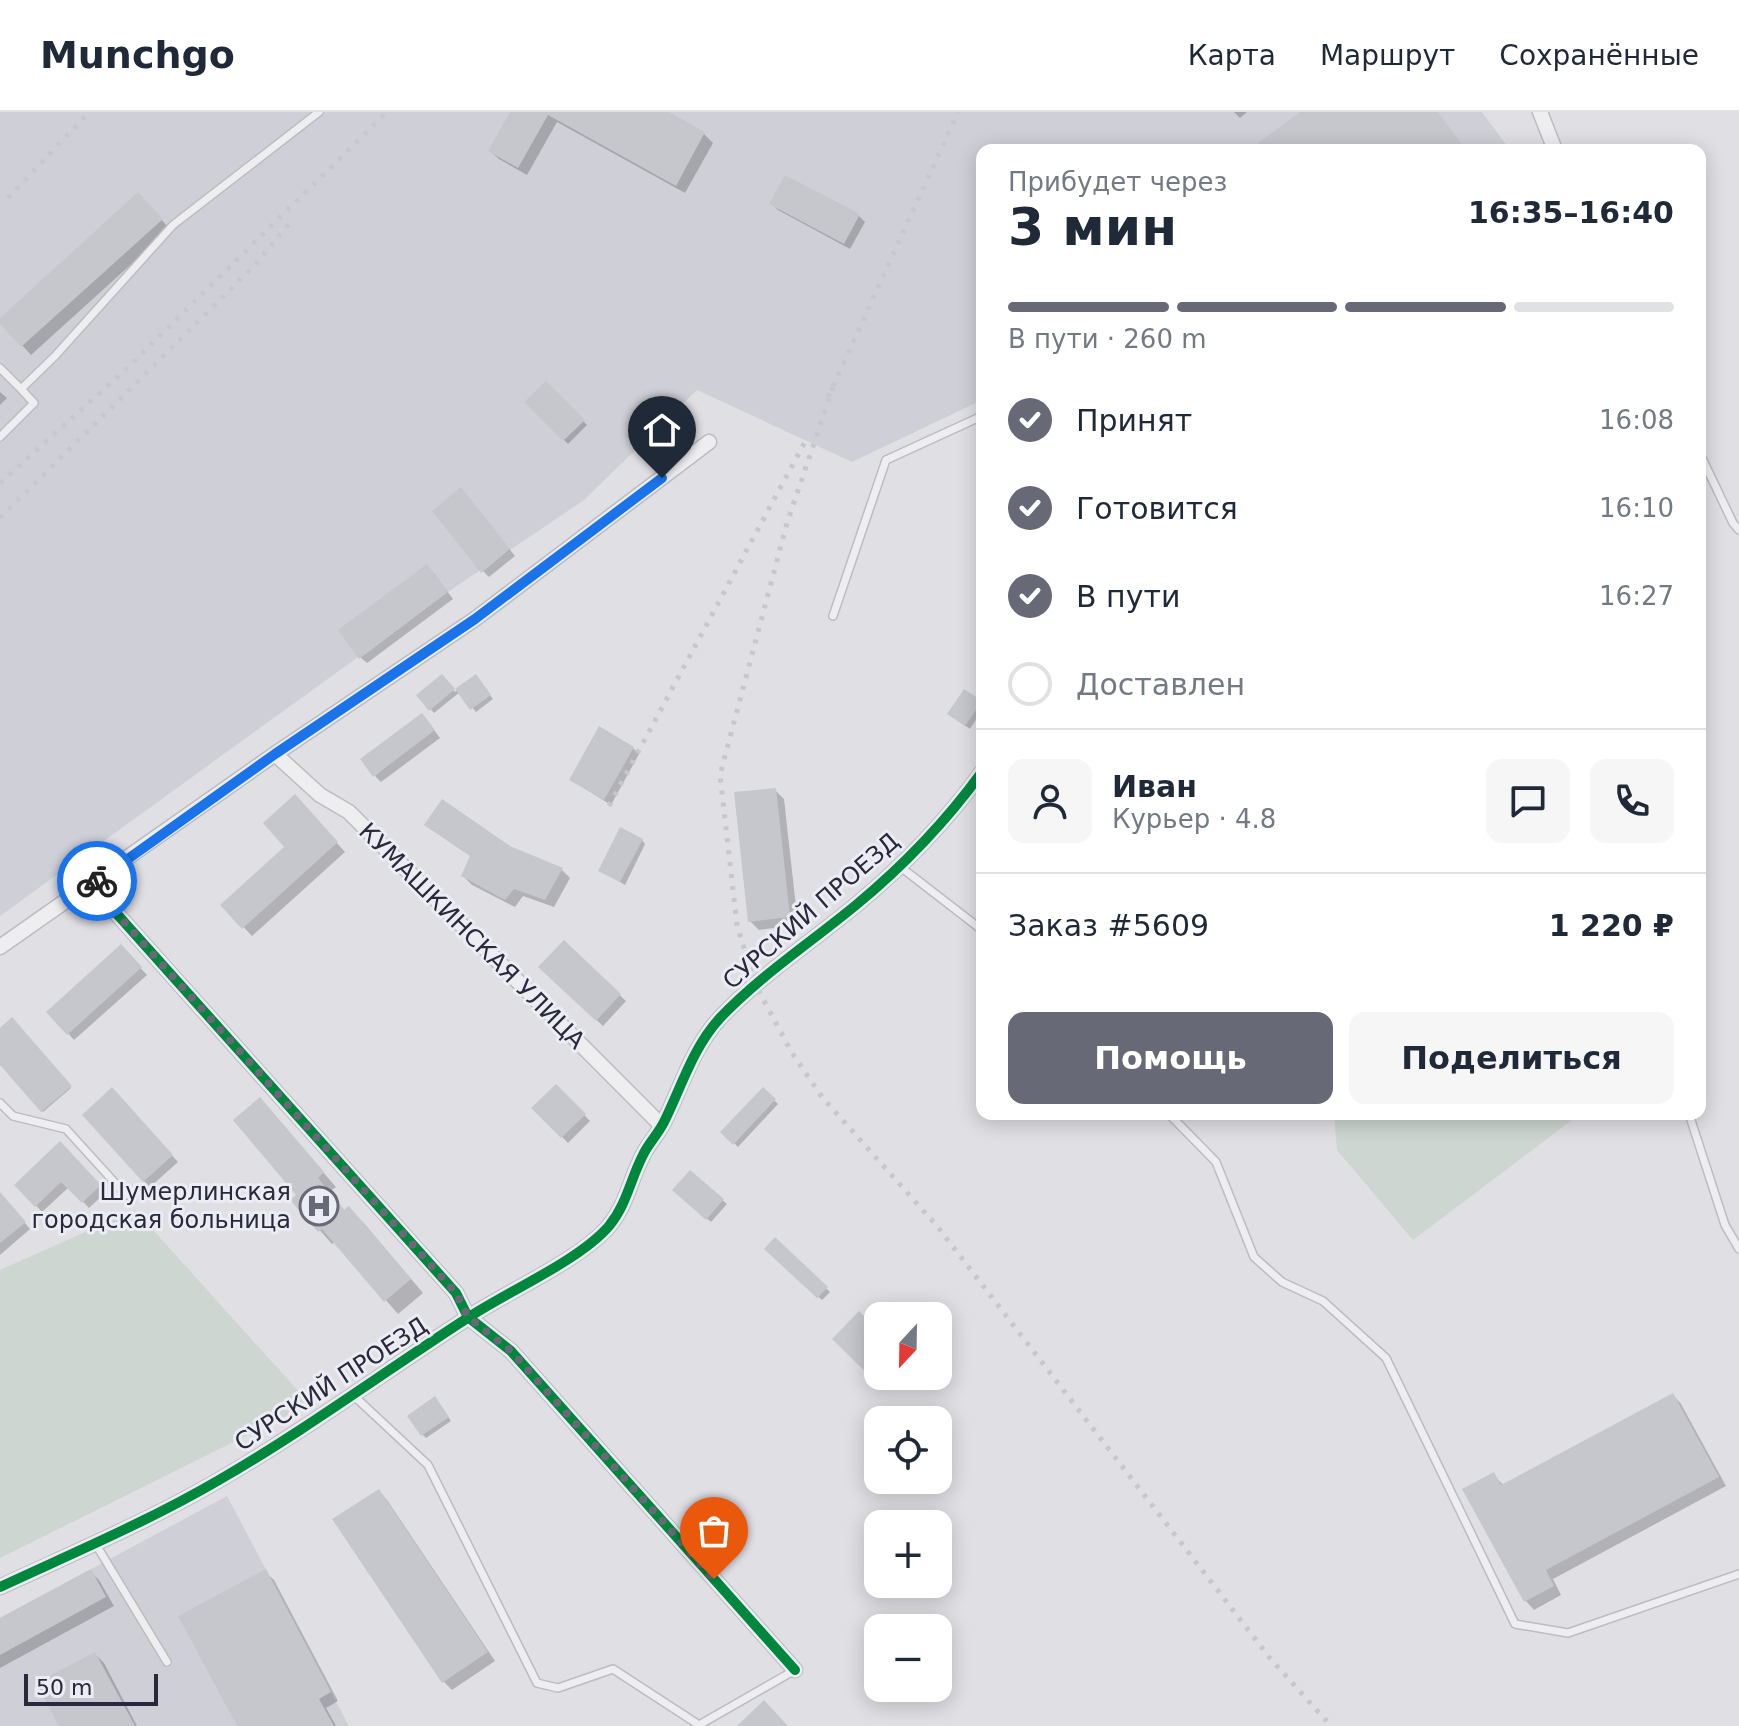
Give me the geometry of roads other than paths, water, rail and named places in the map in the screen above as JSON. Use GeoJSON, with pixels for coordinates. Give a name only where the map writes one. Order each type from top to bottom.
{"type":"FeatureCollection","features":[{"type":"Feature","properties":{"kind":"street"},"geometry":{"type":"LineString","coordinates":[[1540,112],[1553,144]]}},
{"type":"Feature","properties":{"kind":"street"},"geometry":{"type":"LineString","coordinates":[[0,947],[275,754],[475,619],[709,442]]}},
{"type":"Feature","properties":{"kind":"street","name":"КУМАШКИНСКАЯ УЛИЦА"},"geometry":{"type":"LineString","coordinates":[[275,754],[320,795],[349,812],[662,1126]]}},
{"type":"Feature","properties":{"kind":"street","name":"СУРСКИЙ ПРОЕЗД"},"geometry":{"type":"LineString","coordinates":[[0,1587],[217,1482],[468,1317],[578,1252],[607,1228],[624,1204],[643,1155],[662,1126],[695,1056],[717,1021],[780,962],[857,904],[962,800],[976,780]]}},
{"type":"Feature","properties":{"kind":"street"},"geometry":{"type":"LineString","coordinates":[[91,885],[456,1293],[468,1317],[511,1351],[795,1670]]}},
{"type":"Feature","properties":{"kind":"lane"},"geometry":{"type":"LineString","coordinates":[[21,389],[55,356],[173,225],[319,112]]}},
{"type":"Feature","properties":{"kind":"lane"},"geometry":{"type":"LineString","coordinates":[[0,368],[34,403],[0,437]]}},
{"type":"Feature","properties":{"kind":"lane"},"geometry":{"type":"LineString","coordinates":[[833,616],[886,460],[976,419]]}},
{"type":"Feature","properties":{"kind":"lane"},"geometry":{"type":"LineString","coordinates":[[1706,467],[1739,530]]}},
{"type":"Feature","properties":{"kind":"lane"},"geometry":{"type":"LineString","coordinates":[[898,865],[976,925]]}},
{"type":"Feature","properties":{"kind":"lane"},"geometry":{"type":"LineString","coordinates":[[0,1103],[13,1116],[66,1129],[126,1195]]}},
{"type":"Feature","properties":{"kind":"lane"},"geometry":{"type":"LineString","coordinates":[[1175,1120],[1216,1162],[1254,1257],[1282,1282],[1323,1301],[1386,1358],[1515,1624],[1568,1633],[1739,1574]]}},
{"type":"Feature","properties":{"kind":"lane"},"geometry":{"type":"LineString","coordinates":[[1691,1120],[1725,1225],[1739,1249]]}},
{"type":"Feature","properties":{"kind":"lane"},"geometry":{"type":"LineString","coordinates":[[353,1395],[428,1465],[537,1683],[558,1688],[613,1669],[699,1725],[795,1670]]}},
{"type":"Feature","properties":{"kind":"lane"},"geometry":{"type":"LineString","coordinates":[[95,1543],[167,1662]]}},
{"type":"Feature","properties":{"kind":"railway"},"geometry":{"type":"LineString","coordinates":[[8,198],[89,112]]}},
{"type":"Feature","properties":{"kind":"railway"},"geometry":{"type":"LineString","coordinates":[[0,483],[120,375],[387,112]]}},
{"type":"Feature","properties":{"kind":"railway"},"geometry":{"type":"LineString","coordinates":[[828,397],[958,112]]}},
{"type":"Feature","properties":{"kind":"railway"},"geometry":{"type":"LineString","coordinates":[[0,518],[253,267],[294,218]]}},
{"type":"Feature","properties":{"kind":"railway"},"geometry":{"type":"LineString","coordinates":[[833,387],[787,523],[720,775],[737,925],[755,984],[792,1053],[822,1097],[937,1226],[1269,1657],[1331,1726]]}},
{"type":"Feature","properties":{"kind":"railway"},"geometry":{"type":"LineString","coordinates":[[609,806],[806,440]]}},
{"type":"Feature","properties":{"kind":"place","name":"Шумерлинская городская больница"},"geometry":{"type":"Point","coordinates":[319,1206]}}]}
